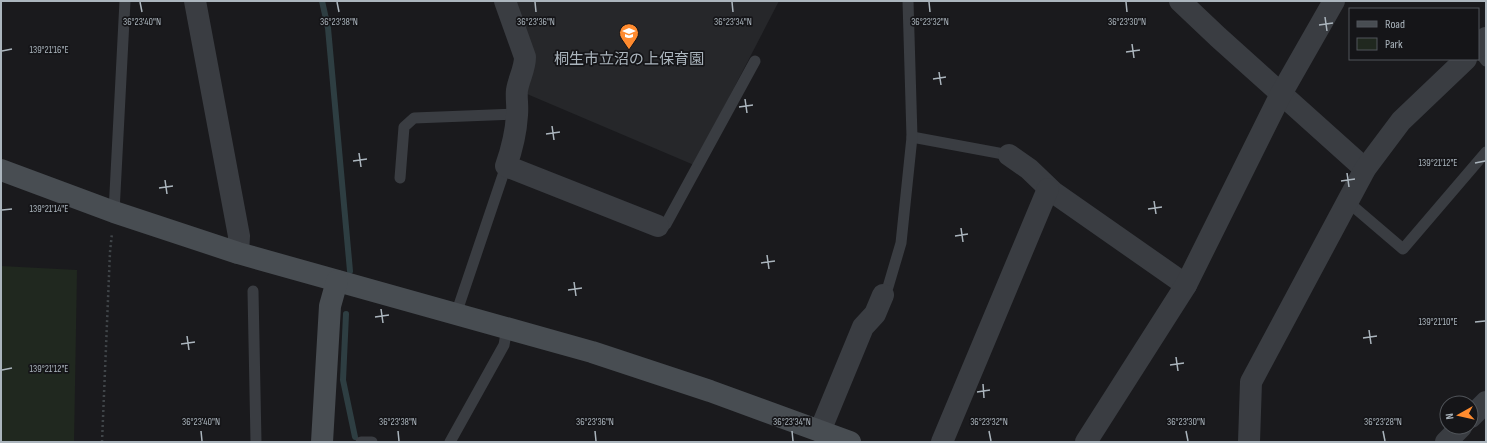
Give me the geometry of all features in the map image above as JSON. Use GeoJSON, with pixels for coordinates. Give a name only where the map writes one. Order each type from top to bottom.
{"type":"FeatureCollection","features":[{"type":"Feature","properties":{"kind":"street"},"geometry":{"type":"LineString","coordinates":[[196,1],[239,236],[238,253]]}},
{"type":"Feature","properties":{"kind":"street"},"geometry":{"type":"LineString","coordinates":[[505,1],[525,57],[525,65],[518,83],[517,114],[513,148],[506,166],[658,226]]}},
{"type":"Feature","properties":{"kind":"street"},"geometry":{"type":"LineString","coordinates":[[1180,1],[1365,169]]}},
{"type":"Feature","properties":{"kind":"street"},"geometry":{"type":"LineString","coordinates":[[1086,442],[1186,284],[1281,94],[1334,1]]}},
{"type":"Feature","properties":{"kind":"street"},"geometry":{"type":"LineString","coordinates":[[1479,46],[1486,38]]}},
{"type":"Feature","properties":{"kind":"street"},"geometry":{"type":"LineString","coordinates":[[1249,442],[1251,382],[1365,169],[1401,121],[1465,60]]}},
{"type":"Feature","properties":{"kind":"street"},"geometry":{"type":"LineString","coordinates":[[1009,155],[1029,169],[1048,189],[1186,284]]}},
{"type":"Feature","properties":{"kind":"street"},"geometry":{"type":"LineString","coordinates":[[1,170],[110,217],[592,352],[667,376],[850,442]]}},
{"type":"Feature","properties":{"kind":"street"},"geometry":{"type":"LineString","coordinates":[[942,442],[1048,189]]}},
{"type":"Feature","properties":{"kind":"street"},"geometry":{"type":"LineString","coordinates":[[322,442],[330,306],[337,281]]}},
{"type":"Feature","properties":{"kind":"street"},"geometry":{"type":"LineString","coordinates":[[820,431],[863,327],[875,314],[884,295]]}},
{"type":"Feature","properties":{"kind":"lane"},"geometry":{"type":"LineString","coordinates":[[110,217],[125,1]]}},
{"type":"Feature","properties":{"kind":"lane"},"geometry":{"type":"LineString","coordinates":[[884,295],[888,287],[901,243],[912,137],[908,1]]}},
{"type":"Feature","properties":{"kind":"lane"},"geometry":{"type":"LineString","coordinates":[[1479,52],[1486,61]]}},
{"type":"Feature","properties":{"kind":"lane"},"geometry":{"type":"LineString","coordinates":[[658,226],[662,227],[666,224],[754,61]]}},
{"type":"Feature","properties":{"kind":"lane"},"geometry":{"type":"LineString","coordinates":[[400,178],[404,127],[414,118],[517,114]]}},
{"type":"Feature","properties":{"kind":"lane"},"geometry":{"type":"LineString","coordinates":[[912,137],[1009,155]]}},
{"type":"Feature","properties":{"kind":"lane"},"geometry":{"type":"LineString","coordinates":[[1348,202],[1403,249],[1486,152]]}},
{"type":"Feature","properties":{"kind":"lane"},"geometry":{"type":"LineString","coordinates":[[456,314],[506,166]]}},
{"type":"Feature","properties":{"kind":"lane"},"geometry":{"type":"LineString","coordinates":[[253,291],[256,442]]}},
{"type":"Feature","properties":{"kind":"lane"},"geometry":{"type":"LineString","coordinates":[[450,442],[504,344],[507,328]]}},
{"type":"Feature","properties":{"kind":"lane"},"geometry":{"type":"LineString","coordinates":[[361,442],[372,442]]}},
{"type":"Feature","properties":{"kind":"path"},"geometry":{"type":"LineString","coordinates":[[102,442],[110,252],[110,217]]}},
{"type":"Feature","properties":{"kind":"shaded area"},"geometry":{"type":"Polygon","coordinates":[[[514,1],[779,1],[694,165],[527,94],[514,1]]]}},
{"type":"Feature","properties":{"kind":"green space"},"geometry":{"type":"Polygon","coordinates":[[[1,266],[77,270],[74,442],[1,442],[1,266]]]}},
{"type":"Feature","properties":{"kind":"waterway"},"geometry":{"type":"LineString","coordinates":[[322,1],[328,28],[350,271]]}},
{"type":"Feature","properties":{"kind":"waterway"},"geometry":{"type":"LineString","coordinates":[[346,314],[343,380],[355,437]]}},
{"type":"Feature","properties":{"kind":"place","name":"桐生市立沼の上保育園"},"geometry":{"type":"Point","coordinates":[629,50]}}]}
